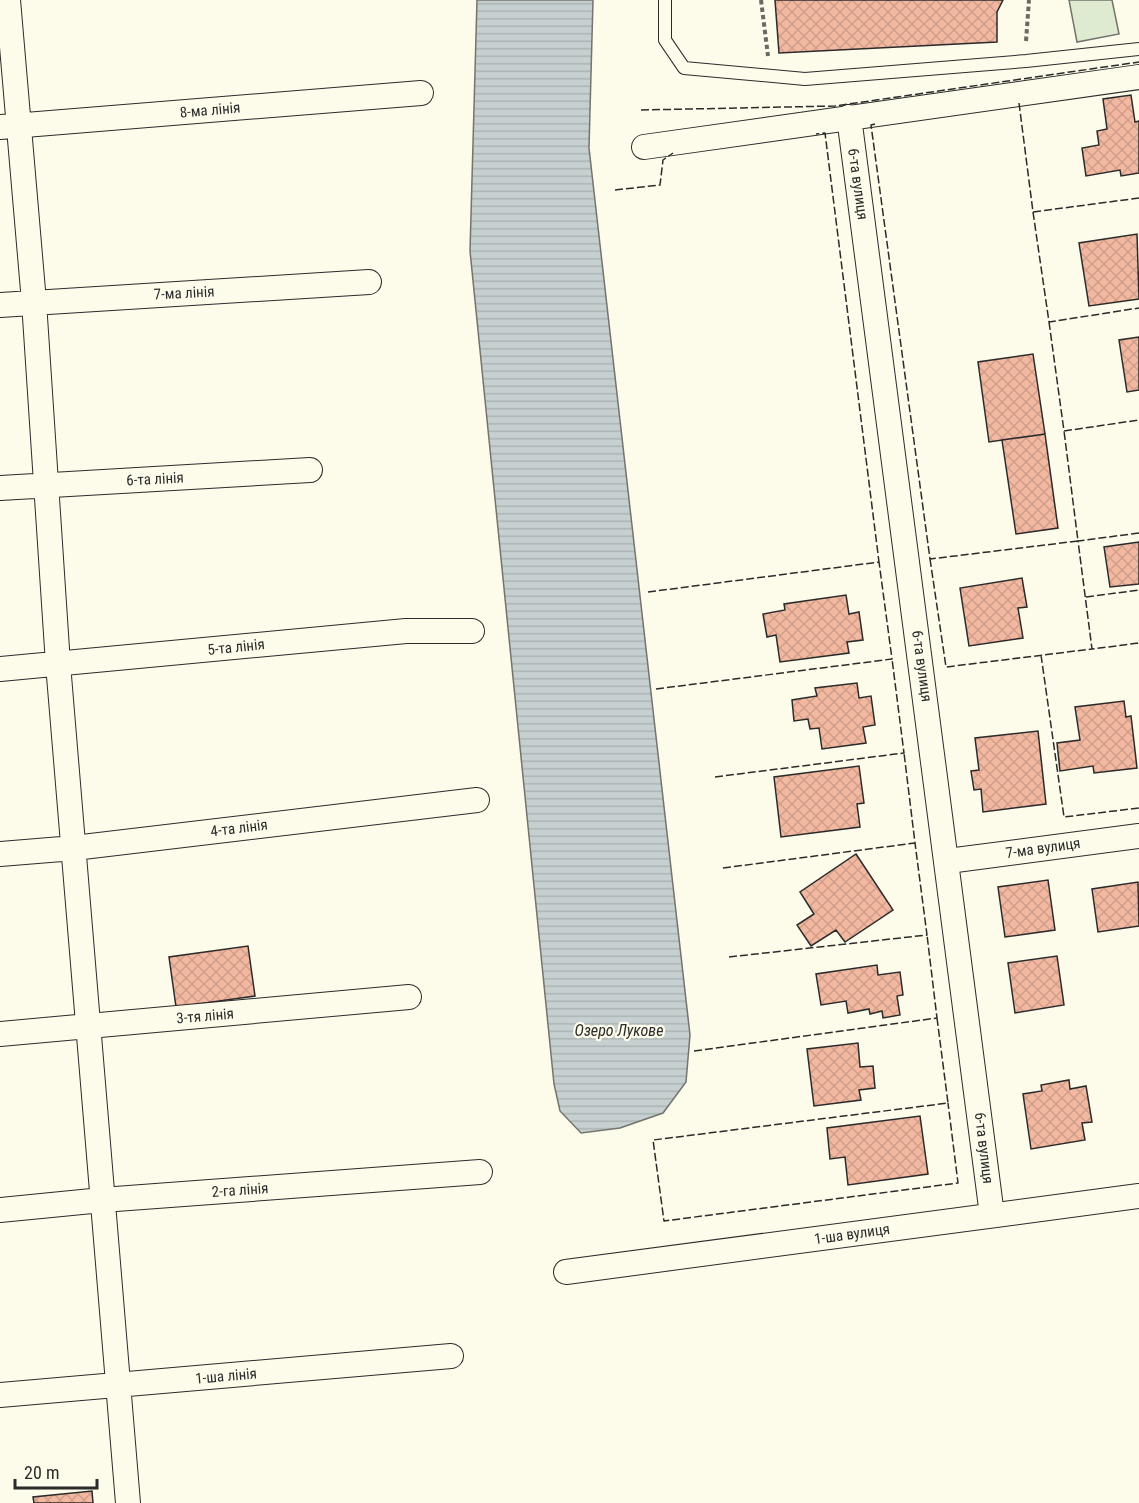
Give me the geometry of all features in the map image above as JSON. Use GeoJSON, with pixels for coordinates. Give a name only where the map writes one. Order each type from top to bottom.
{"type":"FeatureCollection","features":[{"type":"Feature","properties":{"kind":"street"},"geometry":{"type":"LineString","coordinates":[[8,0],[10,127],[34,302],[58,664],[128,1503]]}},
{"type":"Feature","properties":{"kind":"street"},"geometry":{"type":"LineString","coordinates":[[644,147],[1139,77]]}},
{"type":"Feature","properties":{"kind":"street","name":"8-ма лінія"},"geometry":{"type":"LineString","coordinates":[[10,127],[421,93]]}},
{"type":"Feature","properties":{"kind":"street","name":"6-та вулиця"},"geometry":{"type":"LineString","coordinates":[[849,117],[948,861],[992,1215]]}},
{"type":"Feature","properties":{"kind":"street","name":"7-ма лінія"},"geometry":{"type":"LineString","coordinates":[[0,305],[369,282]]}},
{"type":"Feature","properties":{"kind":"street","name":"6-та лінія"},"geometry":{"type":"LineString","coordinates":[[0,489],[310,470]]}},
{"type":"Feature","properties":{"kind":"street","name":"5-та лінія"},"geometry":{"type":"LineString","coordinates":[[0,669],[406,631],[472,630]]}},
{"type":"Feature","properties":{"kind":"street","name":"4-та лінія"},"geometry":{"type":"LineString","coordinates":[[0,854],[74,848],[477,800]]}},
{"type":"Feature","properties":{"kind":"street","name":"7-ма вулиця"},"geometry":{"type":"LineString","coordinates":[[948,861],[1139,836]]}},
{"type":"Feature","properties":{"kind":"street","name":"3-тя лінія"},"geometry":{"type":"LineString","coordinates":[[0,1034],[409,997]]}},
{"type":"Feature","properties":{"kind":"street","name":"2-га лінія"},"geometry":{"type":"LineString","coordinates":[[0,1210],[102,1200],[480,1172]]}},
{"type":"Feature","properties":{"kind":"street","name":"1-ша вулиця"},"geometry":{"type":"LineString","coordinates":[[566,1272],[1139,1196]]}},
{"type":"Feature","properties":{"kind":"street","name":"1-ша лінія"},"geometry":{"type":"LineString","coordinates":[[0,1395],[451,1356]]}},
{"type":"Feature","properties":{"kind":"lane"},"geometry":{"type":"LineString","coordinates":[[665,0],[665,40],[684,68],[806,79],[1026,61],[1139,49]]}},
{"type":"Feature","properties":{"kind":"path"},"geometry":{"type":"LineString","coordinates":[[1026,61],[1029,0]]}},
{"type":"Feature","properties":{"kind":"green space"},"geometry":{"type":"Polygon","coordinates":[[[1069,0],[1112,0],[1119,34],[1077,42],[1069,0]]]}},
{"type":"Feature","properties":{"kind":"water","name":"Озеро Лукове"},"geometry":{"type":"Polygon","coordinates":[[[477,0],[593,0],[589,148],[690,1035],[686,1082],[663,1113],[620,1128],[581,1133],[560,1111],[554,1084],[470,251],[477,0]]]}},
{"type":"Feature","properties":{"kind":"building"},"geometry":{"type":"Polygon","coordinates":[[[775,0],[1003,0],[997,12],[997,42],[779,53],[775,0]]]}},
{"type":"Feature","properties":{"kind":"building"},"geometry":{"type":"Polygon","coordinates":[[[1131,95],[1135,122],[1139,121],[1139,173],[1121,176],[1120,170],[1086,176],[1082,148],[1099,145],[1097,131],[1107,129],[1103,99],[1131,95]]]}},
{"type":"Feature","properties":{"kind":"building"},"geometry":{"type":"Polygon","coordinates":[[[1137,234],[1139,299],[1089,306],[1079,243],[1137,234]]]}},
{"type":"Feature","properties":{"kind":"building"},"geometry":{"type":"Polygon","coordinates":[[[1139,337],[1139,390],[1127,392],[1119,340],[1139,337]]]}},
{"type":"Feature","properties":{"kind":"building"},"geometry":{"type":"Polygon","coordinates":[[[1033,354],[1045,434],[989,442],[978,362],[1033,354]]]}},
{"type":"Feature","properties":{"kind":"building"},"geometry":{"type":"Polygon","coordinates":[[[1045,434],[1058,528],[1016,534],[1002,440],[1045,434]]]}},
{"type":"Feature","properties":{"kind":"building"},"geometry":{"type":"Polygon","coordinates":[[[1139,542],[1139,584],[1110,587],[1104,547],[1139,542]]]}},
{"type":"Feature","properties":{"kind":"building"},"geometry":{"type":"Polygon","coordinates":[[[1022,578],[1027,607],[1018,608],[1023,638],[969,646],[960,588],[1022,578]]]}},
{"type":"Feature","properties":{"kind":"building"},"geometry":{"type":"Polygon","coordinates":[[[846,595],[849,614],[859,612],[863,640],[847,642],[849,653],[780,662],[776,635],[767,637],[763,614],[785,610],[784,604],[846,595]]]}},
{"type":"Feature","properties":{"kind":"building"},"geometry":{"type":"Polygon","coordinates":[[[857,683],[859,698],[871,696],[875,725],[863,727],[866,743],[822,749],[819,728],[810,729],[808,719],[794,721],[792,700],[817,696],[815,688],[857,683]]]}},
{"type":"Feature","properties":{"kind":"building"},"geometry":{"type":"Polygon","coordinates":[[[1124,701],[1126,717],[1131,716],[1137,768],[1094,773],[1093,766],[1060,771],[1057,743],[1080,740],[1075,707],[1124,701]]]}},
{"type":"Feature","properties":{"kind":"building"},"geometry":{"type":"Polygon","coordinates":[[[1038,731],[1046,804],[983,812],[981,789],[974,790],[971,771],[979,770],[975,738],[1038,731]]]}},
{"type":"Feature","properties":{"kind":"building"},"geometry":{"type":"Polygon","coordinates":[[[859,766],[864,803],[857,804],[860,827],[781,837],[774,777],[859,766]]]}},
{"type":"Feature","properties":{"kind":"building"},"geometry":{"type":"Polygon","coordinates":[[[856,854],[893,910],[845,942],[836,930],[811,946],[797,925],[814,914],[800,892],[856,854]]]}},
{"type":"Feature","properties":{"kind":"building"},"geometry":{"type":"Polygon","coordinates":[[[1048,880],[1055,930],[1005,937],[998,887],[1048,880]]]}},
{"type":"Feature","properties":{"kind":"building"},"geometry":{"type":"Polygon","coordinates":[[[1138,882],[1139,926],[1098,932],[1092,889],[1138,882]]]}},
{"type":"Feature","properties":{"kind":"building"},"geometry":{"type":"Polygon","coordinates":[[[248,946],[255,996],[176,1007],[169,957],[248,946]]]}},
{"type":"Feature","properties":{"kind":"building"},"geometry":{"type":"Polygon","coordinates":[[[1057,956],[1064,1005],[1015,1013],[1008,963],[1057,956]]]}},
{"type":"Feature","properties":{"kind":"building"},"geometry":{"type":"Polygon","coordinates":[[[877,965],[878,975],[900,972],[903,995],[897,996],[900,1015],[883,1018],[882,1011],[870,1014],[869,1009],[848,1013],[846,1001],[821,1005],[816,974],[877,965]]]}},
{"type":"Feature","properties":{"kind":"building"},"geometry":{"type":"Polygon","coordinates":[[[858,1043],[860,1067],[873,1066],[875,1088],[859,1090],[861,1100],[814,1106],[807,1049],[858,1043]]]}},
{"type":"Feature","properties":{"kind":"building"},"geometry":{"type":"Polygon","coordinates":[[[1069,1080],[1070,1089],[1086,1086],[1092,1122],[1082,1123],[1085,1140],[1031,1149],[1023,1094],[1042,1091],[1041,1085],[1069,1080]]]}},
{"type":"Feature","properties":{"kind":"building"},"geometry":{"type":"Polygon","coordinates":[[[920,1116],[928,1174],[848,1185],[845,1157],[830,1159],[827,1128],[920,1116]]]}},
{"type":"Feature","properties":{"kind":"building"},"geometry":{"type":"Polygon","coordinates":[[[92,1491],[93,1503],[34,1503],[33,1497],[92,1491]]]}},
{"type":"Feature","properties":{"kind":"fence"},"geometry":{"type":"LineString","coordinates":[[641,110],[835,106],[1139,62]]}},
{"type":"Feature","properties":{"kind":"fence"},"geometry":{"type":"LineString","coordinates":[[1019,103],[1033,212],[1139,198]]}},
{"type":"Feature","properties":{"kind":"fence"},"geometry":{"type":"LineString","coordinates":[[875,124],[871,125],[930,559],[1078,541],[1064,431]]}},
{"type":"Feature","properties":{"kind":"fence"},"geometry":{"type":"LineString","coordinates":[[648,592],[879,562],[825,133],[816,134]]}},
{"type":"Feature","properties":{"kind":"fence"},"geometry":{"type":"LineString","coordinates":[[615,190],[660,185],[663,160],[673,153]]}},
{"type":"Feature","properties":{"kind":"fence"},"geometry":{"type":"LineString","coordinates":[[1033,212],[1049,322],[1139,308]]}},
{"type":"Feature","properties":{"kind":"fence"},"geometry":{"type":"LineString","coordinates":[[1049,322],[1064,431],[1139,420]]}},
{"type":"Feature","properties":{"kind":"fence"},"geometry":{"type":"LineString","coordinates":[[1139,533],[1078,541],[1092,649],[1139,643]]}},
{"type":"Feature","properties":{"kind":"fence"},"geometry":{"type":"LineString","coordinates":[[930,559],[946,667],[1092,649]]}},
{"type":"Feature","properties":{"kind":"fence"},"geometry":{"type":"LineString","coordinates":[[656,689],[892,659],[879,562]]}},
{"type":"Feature","properties":{"kind":"fence"},"geometry":{"type":"LineString","coordinates":[[1086,597],[1139,590]]}},
{"type":"Feature","properties":{"kind":"fence"},"geometry":{"type":"LineString","coordinates":[[1041,655],[1064,817],[1139,808]]}},
{"type":"Feature","properties":{"kind":"fence"},"geometry":{"type":"LineString","coordinates":[[715,777],[904,753],[892,659]]}},
{"type":"Feature","properties":{"kind":"fence"},"geometry":{"type":"LineString","coordinates":[[723,868],[915,843],[904,753]]}},
{"type":"Feature","properties":{"kind":"fence"},"geometry":{"type":"LineString","coordinates":[[729,957],[927,935],[915,843]]}},
{"type":"Feature","properties":{"kind":"fence"},"geometry":{"type":"LineString","coordinates":[[694,1051],[937,1018],[927,935]]}},
{"type":"Feature","properties":{"kind":"fence"},"geometry":{"type":"LineString","coordinates":[[937,1018],[948,1103],[653,1140],[664,1221],[958,1183],[948,1103]]}}]}
